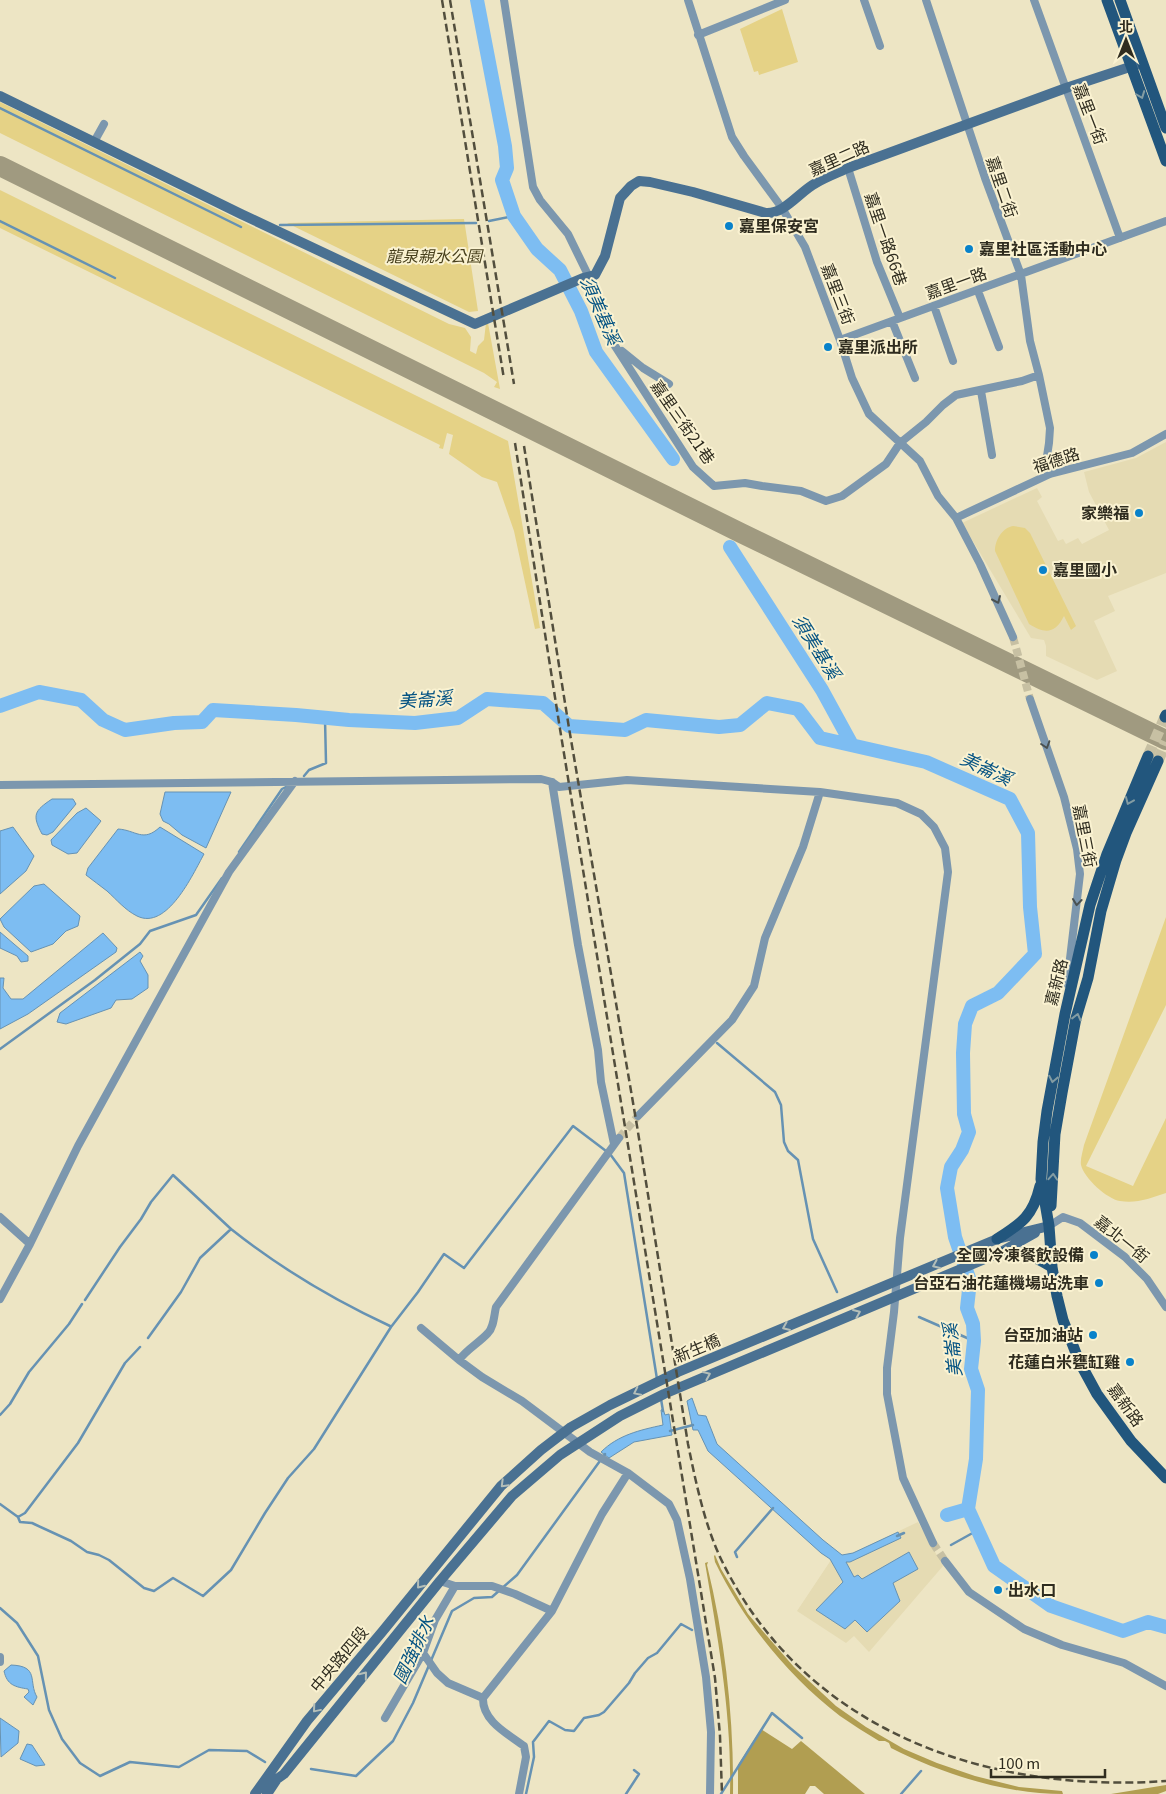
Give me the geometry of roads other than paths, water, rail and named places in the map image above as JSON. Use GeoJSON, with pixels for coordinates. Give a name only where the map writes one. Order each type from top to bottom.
{"type":"FeatureCollection","features":[{"type":"Feature","properties":{"kind":"main road"},"geometry":{"type":"LineString","coordinates":[[1107,0],[1166,161]]}},
{"type":"Feature","properties":{"kind":"main road"},"geometry":{"type":"LineString","coordinates":[[1120,0],[1166,128]]}},
{"type":"Feature","properties":{"kind":"main road","name":"嘉新路"},"geometry":{"type":"LineString","coordinates":[[1049,1226],[1055,1134],[1076,1018],[1088,978],[1101,911],[1116,860],[1153,759],[1107,854],[1093,896],[1065,1014],[1047,1111],[1043,1142],[1042,1179],[1049,1226],[1052,1267],[1063,1320],[1079,1361],[1096,1394],[1131,1441],[1164,1472]]}},
{"type":"Feature","properties":{"kind":"main road"},"geometry":{"type":"LineString","coordinates":[[997,1240],[1021,1224],[1030,1214],[1042,1179]]}},
{"type":"Feature","properties":{"kind":"main road"},"geometry":{"type":"LineString","coordinates":[[999,1253],[1018,1252],[1030,1254],[1052,1267]]}},
{"type":"Feature","properties":{"kind":"street"},"geometry":{"type":"LineString","coordinates":[[504,0],[533,187],[540,200],[568,234],[584,278]]}},
{"type":"Feature","properties":{"kind":"street","name":"嘉里三街"},"geometry":{"type":"LineString","coordinates":[[688,0],[732,137],[782,208],[805,247],[840,340],[852,378],[869,414],[920,461],[938,496],[956,518],[980,564],[1013,637]]}},
{"type":"Feature","properties":{"kind":"street"},"geometry":{"type":"LineString","coordinates":[[698,35],[785,0]]}},
{"type":"Feature","properties":{"kind":"street"},"geometry":{"type":"LineString","coordinates":[[864,0],[880,46]]}},
{"type":"Feature","properties":{"kind":"street","name":"嘉里二街"},"geometry":{"type":"LineString","coordinates":[[926,0],[998,218],[1021,275],[1030,341],[1050,428],[1047,456],[1050,474]]}},
{"type":"Feature","properties":{"kind":"street","name":"嘉里一街"},"geometry":{"type":"LineString","coordinates":[[1034,0],[1120,238]]}},
{"type":"Feature","properties":{"kind":"street","name":"嘉里二路"},"geometry":{"type":"LineString","coordinates":[[782,208],[814,183],[848,168],[1066,88],[1142,63]]}},
{"type":"Feature","properties":{"kind":"street"},"geometry":{"type":"LineString","coordinates":[[0,96],[241,214],[475,324],[595,275],[604,256],[620,198],[631,186],[639,181],[693,192],[766,213],[772,214],[782,208]]}},
{"type":"Feature","properties":{"kind":"street"},"geometry":{"type":"LineString","coordinates":[[94,142],[104,124]]}},
{"type":"Feature","properties":{"kind":"street","name":"嘉里一路66巷"},"geometry":{"type":"LineString","coordinates":[[848,168],[915,378]]}},
{"type":"Feature","properties":{"kind":"street","name":"嘉里一路"},"geometry":{"type":"LineString","coordinates":[[840,340],[1166,221]]}},
{"type":"Feature","properties":{"kind":"street"},"geometry":{"type":"LineString","coordinates":[[978,291],[999,347]]}},
{"type":"Feature","properties":{"kind":"street"},"geometry":{"type":"LineString","coordinates":[[934,306],[953,361]]}},
{"type":"Feature","properties":{"kind":"street","name":"嘉里三街21巷"},"geometry":{"type":"LineString","coordinates":[[604,316],[616,346],[693,467],[714,486],[745,482],[801,491],[826,501],[842,496],[886,464],[900,444],[956,395],[981,391],[1039,375]]}},
{"type":"Feature","properties":{"kind":"street"},"geometry":{"type":"LineString","coordinates":[[616,346],[643,368],[669,384]]}},
{"type":"Feature","properties":{"kind":"street"},"geometry":{"type":"LineString","coordinates":[[981,391],[992,455]]}},
{"type":"Feature","properties":{"kind":"street","name":"福德路"},"geometry":{"type":"LineString","coordinates":[[956,518],[1050,474],[1132,453],[1166,434]]}},
{"type":"Feature","properties":{"kind":"street","name":"嘉里三街"},"geometry":{"type":"LineString","coordinates":[[1030,698],[1064,797],[1077,849],[1080,874],[1065,1014]]}},
{"type":"Feature","properties":{"kind":"street"},"geometry":{"type":"LineString","coordinates":[[0,785],[542,779],[552,782],[559,787],[627,780],[820,792],[889,802],[914,810],[934,827],[942,840],[947,856],[948,872],[900,1238],[887,1368],[887,1394],[903,1478],[934,1543]]}},
{"type":"Feature","properties":{"kind":"street"},"geometry":{"type":"LineString","coordinates":[[0,1299],[30,1244],[78,1146],[229,872],[295,781]]}},
{"type":"Feature","properties":{"kind":"street"},"geometry":{"type":"LineString","coordinates":[[460,1360],[464,1354],[489,1333],[492,1328],[496,1307],[613,1147],[552,782]]}},
{"type":"Feature","properties":{"kind":"street"},"geometry":{"type":"LineString","coordinates":[[638,1116],[732,1020],[754,986],[766,938],[803,847],[820,792]]}},
{"type":"Feature","properties":{"kind":"street"},"geometry":{"type":"LineString","coordinates":[[0,1217],[30,1244]]}},
{"type":"Feature","properties":{"kind":"street","name":"嘉北一街"},"geometry":{"type":"LineString","coordinates":[[1049,1226],[1063,1217],[1080,1223],[1126,1257],[1147,1278],[1165,1306]]}},
{"type":"Feature","properties":{"kind":"street"},"geometry":{"type":"LineString","coordinates":[[997,1240],[1049,1226]]}},
{"type":"Feature","properties":{"kind":"street"},"geometry":{"type":"LineString","coordinates":[[999,1253],[1049,1226]]}},
{"type":"Feature","properties":{"kind":"street","name":"新生橋"},"geometry":{"type":"LineString","coordinates":[[451,1546],[501,1486],[541,1450],[571,1427],[610,1405],[678,1372],[997,1240]]}},
{"type":"Feature","properties":{"kind":"street","name":"新生橋"},"geometry":{"type":"LineString","coordinates":[[461,1558],[512,1496],[560,1455],[620,1416],[664,1394],[999,1253]]}},
{"type":"Feature","properties":{"kind":"street"},"geometry":{"type":"LineString","coordinates":[[421,1328],[482,1377],[522,1401],[590,1452],[628,1473],[669,1504],[677,1520],[690,1579],[706,1677],[711,1732],[710,1794]]}},
{"type":"Feature","properties":{"kind":"street"},"geometry":{"type":"LineString","coordinates":[[519,1794],[526,1757],[524,1746],[502,1730],[486,1714],[483,1698],[552,1611],[602,1514],[628,1473]]}},
{"type":"Feature","properties":{"kind":"street","name":"中央路四段"},"geometry":{"type":"LineString","coordinates":[[255,1794],[307,1721],[451,1546]]}},
{"type":"Feature","properties":{"kind":"street","name":"中央路四段"},"geometry":{"type":"LineString","coordinates":[[267,1794],[277,1779],[284,1774],[440,1581],[461,1558]]}},
{"type":"Feature","properties":{"kind":"street"},"geometry":{"type":"LineString","coordinates":[[945,1562],[969,1592],[1024,1629],[1062,1645],[1124,1663],[1166,1686]]}},
{"type":"Feature","properties":{"kind":"street"},"geometry":{"type":"LineString","coordinates":[[440,1581],[455,1586],[492,1586],[516,1594],[552,1611]]}},
{"type":"Feature","properties":{"kind":"street"},"geometry":{"type":"LineString","coordinates":[[385,1718],[423,1653],[435,1620],[455,1586]]}},
{"type":"Feature","properties":{"kind":"street"},"geometry":{"type":"LineString","coordinates":[[423,1653],[437,1673],[448,1683],[483,1698]]}},
{"type":"Feature","properties":{"kind":"street"},"geometry":{"type":"LineString","coordinates":[[0,1657],[0,1662]]}},
{"type":"Feature","properties":{"kind":"water"},"geometry":{"type":"Polygon","coordinates":[[[165,792],[231,792],[206,848],[182,835],[163,821],[160,814],[165,792]]]}},
{"type":"Feature","properties":{"kind":"water"},"geometry":{"type":"Polygon","coordinates":[[[52,799],[73,799],[76,804],[53,832],[47,835],[42,834],[36,814],[41,807],[52,799]]]}},
{"type":"Feature","properties":{"kind":"water"},"geometry":{"type":"Polygon","coordinates":[[[86,808],[101,821],[77,853],[68,854],[52,845],[51,840],[77,813],[86,808]]]}},
{"type":"Feature","properties":{"kind":"water"},"geometry":{"type":"Polygon","coordinates":[[[13,827],[34,856],[26,871],[0,894],[0,831],[13,827]]]}},
{"type":"Feature","properties":{"kind":"water"},"geometry":{"type":"Polygon","coordinates":[[[160,827],[204,854],[178,898],[168,908],[159,915],[148,918],[137,916],[86,875],[88,868],[118,829],[144,835],[154,832],[160,827]]]}},
{"type":"Feature","properties":{"kind":"water"},"geometry":{"type":"Polygon","coordinates":[[[44,884],[80,916],[78,926],[66,931],[53,944],[31,952],[4,927],[0,919],[34,886],[44,884]]]}},
{"type":"Feature","properties":{"kind":"water"},"geometry":{"type":"Polygon","coordinates":[[[0,932],[28,956],[28,961],[21,962],[17,956],[0,948],[0,932]]]}},
{"type":"Feature","properties":{"kind":"water"},"geometry":{"type":"Polygon","coordinates":[[[103,933],[117,948],[116,952],[28,1014],[0,1029],[0,978],[4,978],[3,988],[11,999],[23,999],[103,933]]]}},
{"type":"Feature","properties":{"kind":"water"},"geometry":{"type":"Polygon","coordinates":[[[140,952],[143,956],[140,961],[148,975],[148,988],[132,999],[116,1000],[111,1008],[66,1024],[57,1022],[60,1013],[140,952]]]}},
{"type":"Feature","properties":{"kind":"water"},"geometry":{"type":"Polygon","coordinates":[[[692,1398],[698,1415],[706,1416],[717,1444],[842,1555],[853,1553],[898,1532],[901,1538],[850,1562],[846,1562],[854,1577],[858,1575],[862,1579],[909,1552],[918,1569],[893,1583],[900,1601],[867,1632],[855,1620],[845,1629],[816,1610],[843,1582],[830,1559],[708,1451],[698,1430],[693,1430],[687,1401],[692,1398]]]}},
{"type":"Feature","properties":{"kind":"water"},"geometry":{"type":"Polygon","coordinates":[[[663,1409],[665,1415],[669,1414],[672,1435],[634,1442],[609,1458],[601,1452],[622,1437],[663,1425],[661,1410],[663,1409]]]}},
{"type":"Feature","properties":{"kind":"water"},"geometry":{"type":"Polygon","coordinates":[[[11,1665],[26,1668],[30,1672],[37,1697],[33,1705],[24,1697],[29,1692],[28,1689],[15,1686],[5,1676],[4,1671],[11,1665]]]}},
{"type":"Feature","properties":{"kind":"water"},"geometry":{"type":"Polygon","coordinates":[[[0,1718],[19,1731],[18,1743],[1,1757],[0,1718]]]}},
{"type":"Feature","properties":{"kind":"water"},"geometry":{"type":"Polygon","coordinates":[[[27,1744],[32,1745],[45,1765],[36,1766],[20,1759],[27,1744]]]}},
{"type":"Feature","properties":{"kind":"waterway","name":"須美基溪"},"geometry":{"type":"LineString","coordinates":[[477,0],[505,146],[507,168],[502,180],[514,216],[537,249],[560,270],[581,311],[596,352],[673,459]]}},
{"type":"Feature","properties":{"kind":"waterway"},"geometry":{"type":"LineString","coordinates":[[0,108],[241,227]]}},
{"type":"Feature","properties":{"kind":"waterway"},"geometry":{"type":"LineString","coordinates":[[489,221],[514,216]]}},
{"type":"Feature","properties":{"kind":"waterway"},"geometry":{"type":"LineString","coordinates":[[0,221],[115,278]]}},
{"type":"Feature","properties":{"kind":"waterway"},"geometry":{"type":"LineString","coordinates":[[280,225],[476,223]]}},
{"type":"Feature","properties":{"kind":"waterway","name":"須美基溪"},"geometry":{"type":"LineString","coordinates":[[730,547],[822,690],[851,743]]}},
{"type":"Feature","properties":{"kind":"waterway","name":"美崙溪"},"geometry":{"type":"LineString","coordinates":[[0,706],[39,692],[81,700],[103,720],[125,730],[174,723],[202,722],[213,710],[415,723],[458,718],[487,699],[543,703],[569,726],[625,730],[646,720],[719,727],[740,725],[767,703],[798,709],[820,738],[926,762],[1010,799],[1028,833],[1030,907],[1035,954],[998,993],[972,1006],[965,1024],[963,1053],[964,1114],[969,1132],[962,1150],[951,1167],[947,1188],[955,1237],[970,1281],[967,1308],[973,1324],[974,1341],[971,1369],[978,1390],[976,1459],[968,1509],[994,1566],[1051,1606],[1123,1631],[1148,1622],[1166,1627]]}},
{"type":"Feature","properties":{"kind":"waterway"},"geometry":{"type":"LineString","coordinates":[[304,776],[309,770],[326,763],[325,719]]}},
{"type":"Feature","properties":{"kind":"waterway"},"geometry":{"type":"LineString","coordinates":[[239,852],[282,789],[286,787]]}},
{"type":"Feature","properties":{"kind":"waterway"},"geometry":{"type":"LineString","coordinates":[[0,1049],[95,980],[140,944],[150,931],[196,915],[222,878]]}},
{"type":"Feature","properties":{"kind":"waterway"},"geometry":{"type":"LineString","coordinates":[[717,1043],[775,1092],[781,1105],[784,1142],[788,1151],[798,1160],[813,1239],[837,1292]]}},
{"type":"Feature","properties":{"kind":"waterway"},"geometry":{"type":"LineString","coordinates":[[0,1504],[18,1517],[20,1522],[32,1523],[71,1541],[87,1552],[109,1560],[144,1588],[154,1591],[173,1578],[203,1596],[231,1570],[288,1478],[314,1449],[391,1327],[444,1254],[464,1268],[573,1126],[610,1154],[624,1173],[657,1379]]}},
{"type":"Feature","properties":{"kind":"waterway"},"geometry":{"type":"LineString","coordinates":[[85,1300],[151,1202],[173,1175],[231,1229]]}},
{"type":"Feature","properties":{"kind":"waterway"},"geometry":{"type":"LineString","coordinates":[[148,1338],[181,1292],[200,1258],[231,1229],[269,1257],[308,1282],[390,1326]]}},
{"type":"Feature","properties":{"kind":"waterway"},"geometry":{"type":"LineString","coordinates":[[0,1415],[10,1404],[29,1372],[69,1324],[82,1304]]}},
{"type":"Feature","properties":{"kind":"waterway"},"geometry":{"type":"LineString","coordinates":[[919,1317],[974,1341]]}},
{"type":"Feature","properties":{"kind":"waterway"},"geometry":{"type":"LineString","coordinates":[[18,1517],[25,1513],[78,1443],[125,1363],[140,1347]]}},
{"type":"Feature","properties":{"kind":"waterway"},"geometry":{"type":"LineString","coordinates":[[661,1399],[663,1411]]}},
{"type":"Feature","properties":{"kind":"waterway","name":"國強排水"},"geometry":{"type":"LineString","coordinates":[[670,1431],[693,1425]]}},
{"type":"Feature","properties":{"kind":"waterway","name":"國強排水"},"geometry":{"type":"LineString","coordinates":[[311,1769],[356,1776],[393,1741],[413,1703],[452,1611],[474,1598],[492,1597],[517,1575],[605,1454]]}},
{"type":"Feature","properties":{"kind":"waterway"},"geometry":{"type":"LineString","coordinates":[[737,1557],[735,1552],[773,1508]]}},
{"type":"Feature","properties":{"kind":"waterway","name":"國強排水"},"geometry":{"type":"LineString","coordinates":[[947,1515],[968,1509]]}},
{"type":"Feature","properties":{"kind":"waterway"},"geometry":{"type":"LineString","coordinates":[[951,1545],[978,1530]]}},
{"type":"Feature","properties":{"kind":"waterway","name":"國強排水"},"geometry":{"type":"LineString","coordinates":[[897,1536],[904,1533]]}},
{"type":"Feature","properties":{"kind":"waterway"},"geometry":{"type":"LineString","coordinates":[[1007,1589],[1026,1588]]}},
{"type":"Feature","properties":{"kind":"waterway","name":"國強排水"},"geometry":{"type":"LineString","coordinates":[[0,1608],[17,1623],[38,1656],[49,1710],[62,1739],[80,1763],[100,1776],[130,1762],[179,1767],[209,1750],[247,1751],[265,1762]]}},
{"type":"Feature","properties":{"kind":"waterway"},"geometry":{"type":"LineString","coordinates":[[526,1794],[534,1757],[533,1742],[549,1721],[565,1730],[574,1731],[584,1718],[604,1712],[648,1658],[657,1653],[681,1624],[692,1630]]}},
{"type":"Feature","properties":{"kind":"waterway"},"geometry":{"type":"LineString","coordinates":[[721,1794],[772,1713],[802,1738]]}},
{"type":"Feature","properties":{"kind":"waterway"},"geometry":{"type":"LineString","coordinates":[[626,1794],[639,1774],[634,1770]]}},
{"type":"Feature","properties":{"kind":"waterway"},"geometry":{"type":"LineString","coordinates":[[901,1794],[921,1771]]}},
{"type":"Feature","properties":{"kind":"tunnel"},"geometry":{"type":"LineString","coordinates":[[1013,637],[1030,699]]}},
{"type":"Feature","properties":{"kind":"tunnel"},"geometry":{"type":"LineString","coordinates":[[1148,756],[1165,717]]}},
{"type":"Feature","properties":{"kind":"tunnel"},"geometry":{"type":"LineString","coordinates":[[1158,761],[1166,742]]}},
{"type":"Feature","properties":{"kind":"tunnel"},"geometry":{"type":"LineString","coordinates":[[619,1138],[638,1116]]}},
{"type":"Feature","properties":{"kind":"tunnel"},"geometry":{"type":"LineString","coordinates":[[933,1543],[945,1561]]}},
{"type":"Feature","properties":{"kind":"railway"},"geometry":{"type":"LineString","coordinates":[[442,0],[504,379]]}},
{"type":"Feature","properties":{"kind":"railway"},"geometry":{"type":"LineString","coordinates":[[450,0],[514,384]]}},
{"type":"Feature","properties":{"kind":"railway"},"geometry":{"type":"LineString","coordinates":[[515,443],[715,1678],[722,1794]]}},
{"type":"Feature","properties":{"kind":"railway"},"geometry":{"type":"LineString","coordinates":[[524,446],[688,1444],[697,1488],[714,1544],[720,1557],[755,1616],[798,1666],[848,1706],[904,1738],[965,1761],[1030,1776],[1097,1782],[1166,1781]]}},
{"type":"Feature","properties":{"kind":"place","name":"嘉里保安宮"},"geometry":{"type":"Point","coordinates":[729,226]}},
{"type":"Feature","properties":{"kind":"place","name":"嘉里社區活動中心"},"geometry":{"type":"Point","coordinates":[969,249]}},
{"type":"Feature","properties":{"kind":"place","name":"嘉里派出所"},"geometry":{"type":"Point","coordinates":[828,347]}},
{"type":"Feature","properties":{"kind":"place","name":"家樂福"},"geometry":{"type":"Point","coordinates":[1139,513]}},
{"type":"Feature","properties":{"kind":"place","name":"嘉里國小"},"geometry":{"type":"Point","coordinates":[1043,570]}},
{"type":"Feature","properties":{"kind":"place","name":"全國冷凍餐飲設備"},"geometry":{"type":"Point","coordinates":[1094,1255]}},
{"type":"Feature","properties":{"kind":"place","name":"台亞石油花蓮機場站洗車"},"geometry":{"type":"Point","coordinates":[1099,1283]}},
{"type":"Feature","properties":{"kind":"place","name":"台亞加油站"},"geometry":{"type":"Point","coordinates":[1093,1335]}},
{"type":"Feature","properties":{"kind":"place","name":"花蓮白米甕缸雞"},"geometry":{"type":"Point","coordinates":[1130,1362]}},
{"type":"Feature","properties":{"kind":"place","name":"出水口"},"geometry":{"type":"Point","coordinates":[998,1590]}},
{"type":"Feature","properties":{"kind":"park label","name":"龍泉親水公園"},"geometry":{"type":"Point","coordinates":[434,256]}}]}
